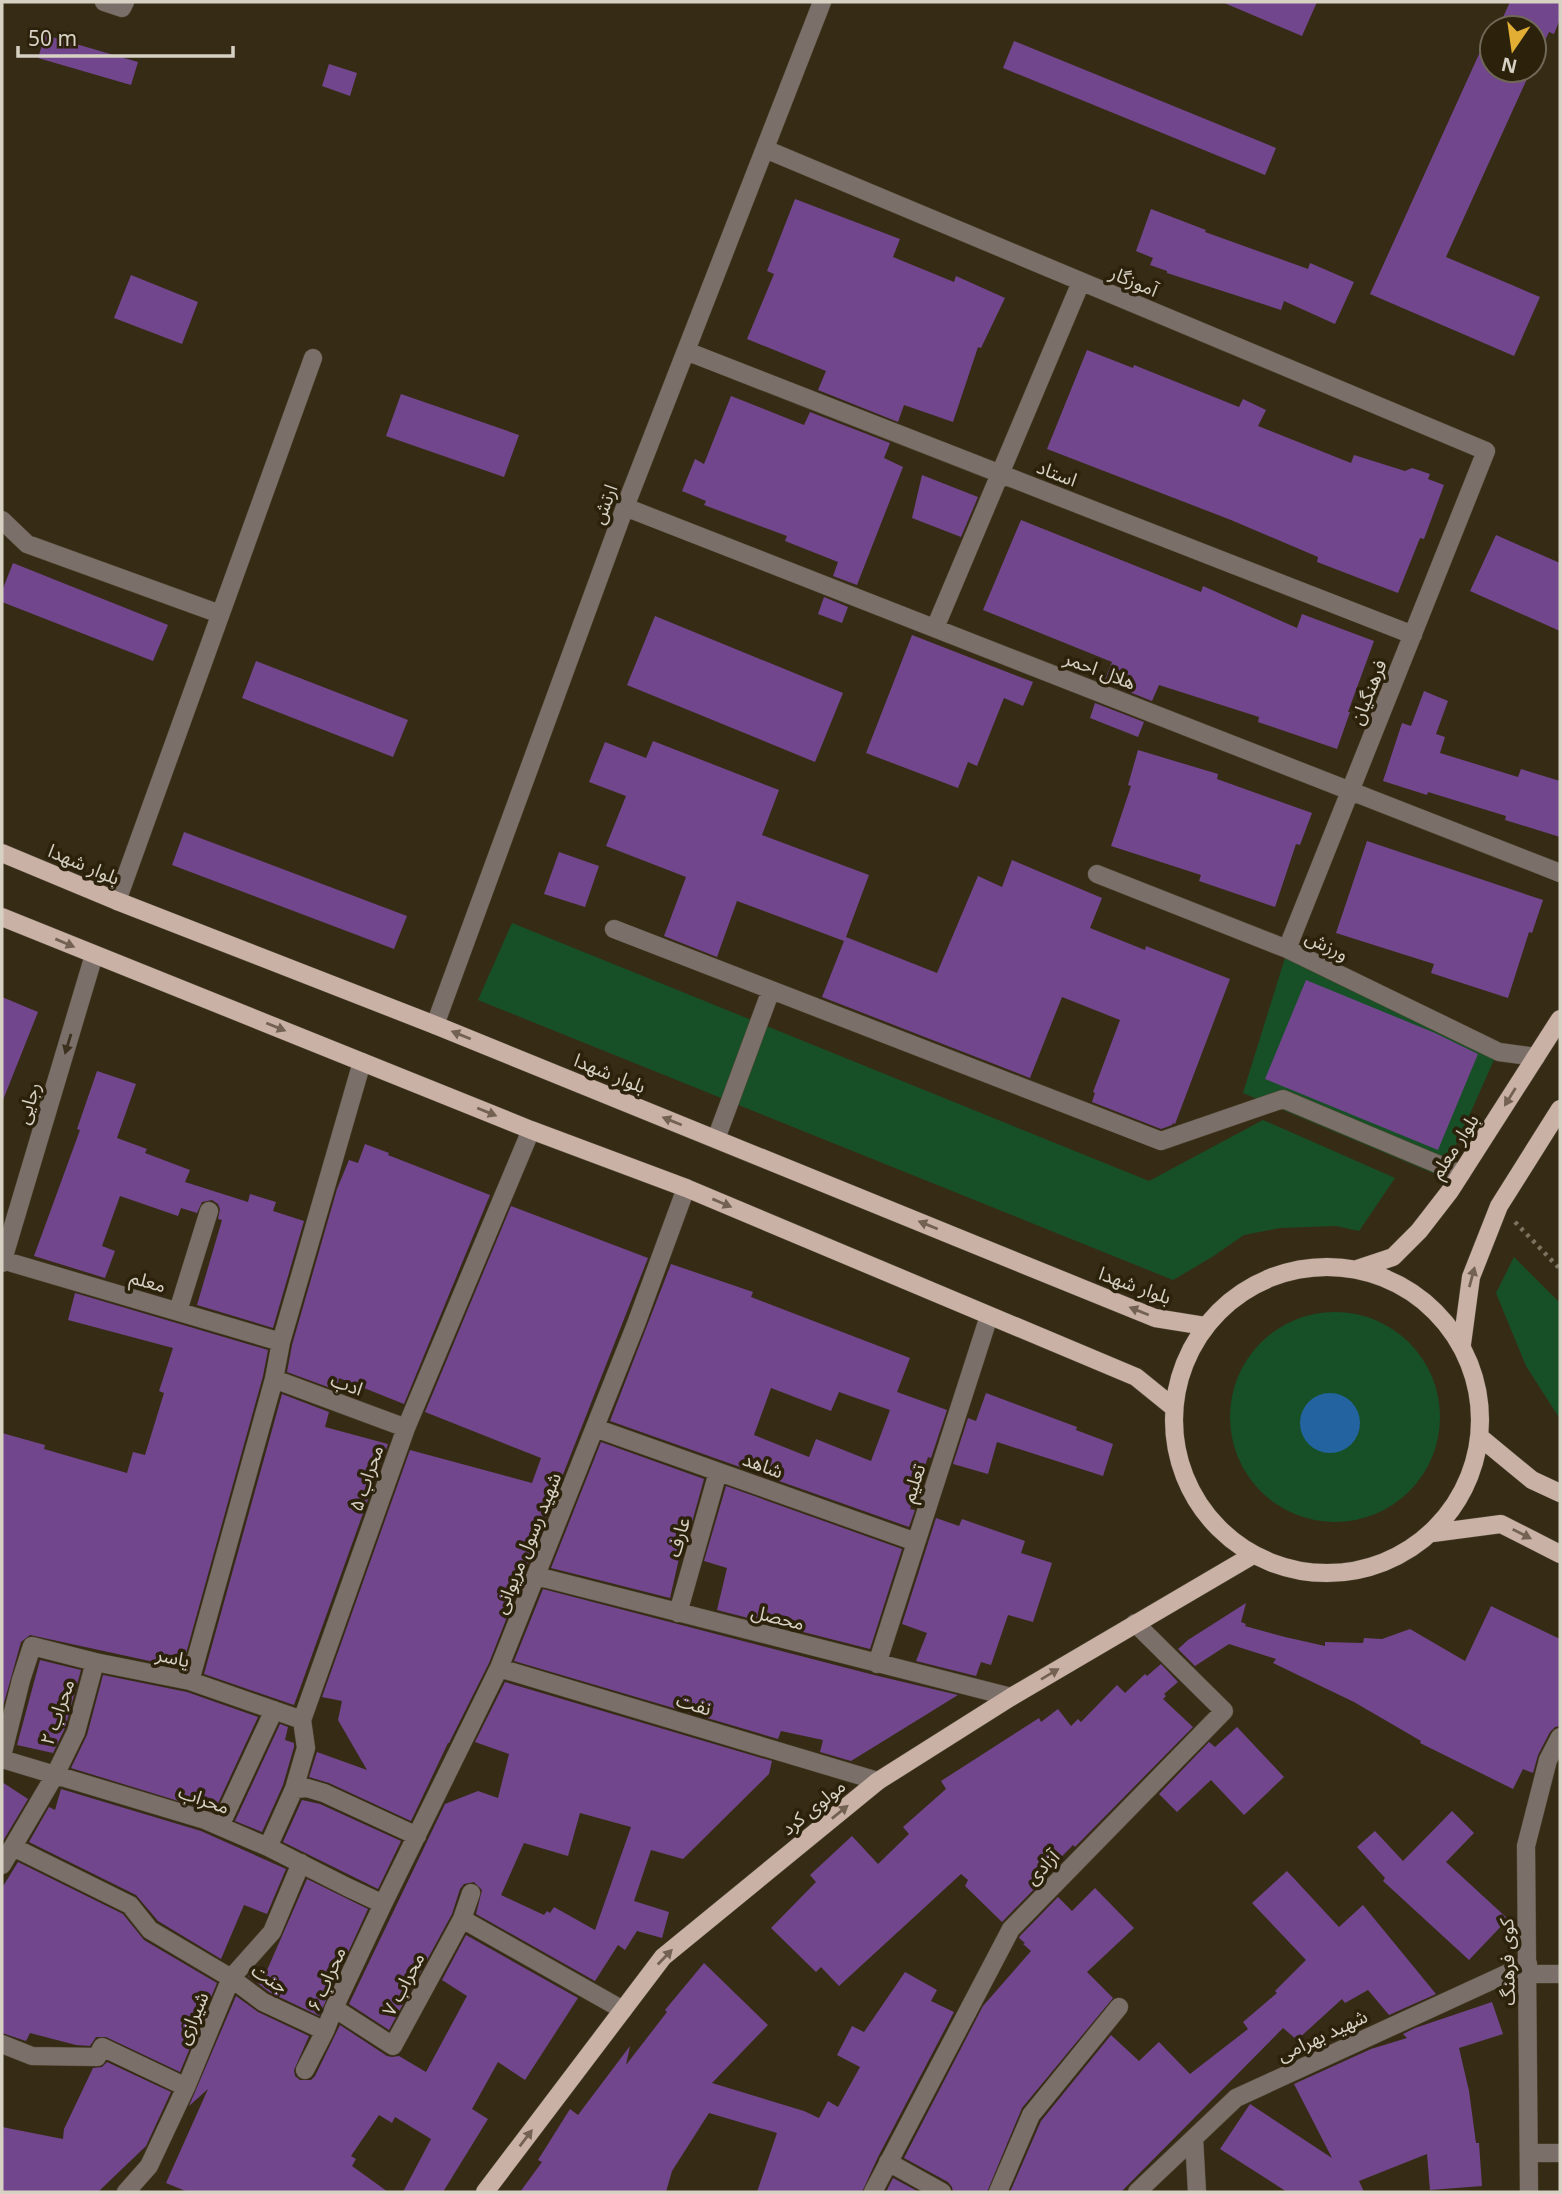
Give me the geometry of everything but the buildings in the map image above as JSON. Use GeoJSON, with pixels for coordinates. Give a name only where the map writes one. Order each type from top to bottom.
{"type":"FeatureCollection","features":[{"type":"Feature","properties":{"kind":"main road","name":"بلوار شهدا"},"geometry":{"type":"LineString","coordinates":[[2,853],[117,901],[435,1025],[1155,1318],[1205,1326]]}},
{"type":"Feature","properties":{"kind":"main road"},"geometry":{"type":"LineString","coordinates":[[2,917],[531,1130],[686,1188],[1136,1377],[1173,1406]]}},
{"type":"Feature","properties":{"kind":"main road","name":"بلوار معلم"},"geometry":{"type":"LineString","coordinates":[[1357,1269],[1393,1257],[1419,1231],[1461,1174],[1560,1019]]}},
{"type":"Feature","properties":{"kind":"main road"},"geometry":{"type":"LineString","coordinates":[[1461,1344],[1471,1277],[1499,1206],[1560,1109]]}},
{"type":"Feature","properties":{"kind":"main road"},"geometry":{"type":"LineString","coordinates":[[1314,1267],[1357,1269],[1399,1284],[1434,1310],[1461,1344],[1475,1374],[1481,1406],[1481,1438],[1473,1473],[1456,1505],[1433,1533],[1393,1560],[1347,1573],[1298,1572],[1254,1555],[1218,1529],[1191,1493],[1176,1451],[1173,1406],[1183,1364],[1205,1326],[1235,1296],[1273,1276],[1314,1267]]}},
{"type":"Feature","properties":{"kind":"main road"},"geometry":{"type":"LineString","coordinates":[[1481,1438],[1532,1480],[1560,1493]]}},
{"type":"Feature","properties":{"kind":"main road"},"geometry":{"type":"LineString","coordinates":[[1433,1533],[1501,1524],[1560,1554]]}},
{"type":"Feature","properties":{"kind":"main road","name":"مولوی کرد"},"geometry":{"type":"LineString","coordinates":[[485,2192],[663,1957],[877,1781],[1135,1623],[1254,1555]]}},
{"type":"Feature","properties":{"kind":"street"},"geometry":{"type":"LineString","coordinates":[[104,2],[122,8],[125,2]]}},
{"type":"Feature","properties":{"kind":"street","name":"ارتش"},"geometry":{"type":"LineString","coordinates":[[435,1025],[625,507],[822,2]]}},
{"type":"Feature","properties":{"kind":"street","name":"آموزگار"},"geometry":{"type":"LineString","coordinates":[[765,149],[1486,451]]}},
{"type":"Feature","properties":{"kind":"street"},"geometry":{"type":"LineString","coordinates":[[935,628],[1081,282]]}},
{"type":"Feature","properties":{"kind":"street","name":"استاد"},"geometry":{"type":"LineString","coordinates":[[686,351],[1413,635]]}},
{"type":"Feature","properties":{"kind":"street"},"geometry":{"type":"LineString","coordinates":[[117,901],[313,358]]}},
{"type":"Feature","properties":{"kind":"street","name":"فرهنگیان"},"geometry":{"type":"LineString","coordinates":[[1287,949],[1486,451]]}},
{"type":"Feature","properties":{"kind":"street","name":"هلال احمر"},"geometry":{"type":"LineString","coordinates":[[625,507],[1560,873]]}},
{"type":"Feature","properties":{"kind":"street"},"geometry":{"type":"LineString","coordinates":[[2,520],[27,544],[220,614]]}},
{"type":"Feature","properties":{"kind":"street","name":"ورزش"},"geometry":{"type":"LineString","coordinates":[[1097,874],[1287,949],[1499,1052],[1536,1057]]}},
{"type":"Feature","properties":{"kind":"street"},"geometry":{"type":"LineString","coordinates":[[614,929],[1161,1141],[1283,1099],[1461,1174]]}},
{"type":"Feature","properties":{"kind":"street","name":"رجایی"},"geometry":{"type":"LineString","coordinates":[[2,1261],[94,955]]}},
{"type":"Feature","properties":{"kind":"street"},"geometry":{"type":"LineString","coordinates":[[716,1139],[771,990]]}},
{"type":"Feature","properties":{"kind":"street"},"geometry":{"type":"LineString","coordinates":[[190,1681],[274,1379],[281,1342],[362,1062]]}},
{"type":"Feature","properties":{"kind":"street","name":"محراب ۵"},"geometry":{"type":"LineString","coordinates":[[268,1847],[294,1789],[306,1748],[302,1720],[406,1428],[531,1130]]}},
{"type":"Feature","properties":{"kind":"street","name":"شهید رسول مریوانی"},"geometry":{"type":"LineString","coordinates":[[383,1904],[499,1668],[595,1428],[686,1188]]}},
{"type":"Feature","properties":{"kind":"street"},"geometry":{"type":"LineString","coordinates":[[178,1311],[209,1211]]}},
{"type":"Feature","properties":{"kind":"street","name":"معلم"},"geometry":{"type":"LineString","coordinates":[[2,1261],[281,1342]]}},
{"type":"Feature","properties":{"kind":"street","name":"تعلیم"},"geometry":{"type":"LineString","coordinates":[[877,1664],[989,1315]]}},
{"type":"Feature","properties":{"kind":"street","name":"ادب"},"geometry":{"type":"LineString","coordinates":[[274,1379],[406,1428]]}},
{"type":"Feature","properties":{"kind":"street","name":"شاهد"},"geometry":{"type":"LineString","coordinates":[[595,1428],[916,1542]]}},
{"type":"Feature","properties":{"kind":"street","name":"عارف"},"geometry":{"type":"LineString","coordinates":[[678,1613],[718,1472]]}},
{"type":"Feature","properties":{"kind":"street","name":"محصل"},"geometry":{"type":"LineString","coordinates":[[536,1576],[1010,1698]]}},
{"type":"Feature","properties":{"kind":"street","name":"آزادی"},"geometry":{"type":"LineString","coordinates":[[873,2192],[1011,1929],[1224,1712],[1135,1623]]}},
{"type":"Feature","properties":{"kind":"street","name":"یاسر"},"geometry":{"type":"LineString","coordinates":[[2,1758],[32,1646],[190,1681],[302,1720]]}},
{"type":"Feature","properties":{"kind":"street","name":"محراب ۲"},"geometry":{"type":"LineString","coordinates":[[2,1865],[55,1775],[76,1732],[95,1662]]}},
{"type":"Feature","properties":{"kind":"street","name":"نفت"},"geometry":{"type":"LineString","coordinates":[[499,1668],[877,1781]]}},
{"type":"Feature","properties":{"kind":"street"},"geometry":{"type":"LineString","coordinates":[[220,1826],[274,1710]]}},
{"type":"Feature","properties":{"kind":"street","name":"کوی فرهنگ"},"geometry":{"type":"LineString","coordinates":[[1530,2192],[1526,1846],[1548,1760],[1560,1737]]}},
{"type":"Feature","properties":{"kind":"street","name":"محراب"},"geometry":{"type":"LineString","coordinates":[[2,1758],[205,1820],[268,1847],[383,1904]]}},
{"type":"Feature","properties":{"kind":"street"},"geometry":{"type":"LineString","coordinates":[[294,1789],[306,1788],[324,1793],[417,1836]]}},
{"type":"Feature","properties":{"kind":"street","name":"جنت"},"geometry":{"type":"LineString","coordinates":[[13,1847],[130,1905],[150,1930],[231,1978],[263,2002],[326,2031]]}},
{"type":"Feature","properties":{"kind":"street","name":"شیرازی"},"geometry":{"type":"LineString","coordinates":[[126,2192],[149,2166],[186,2087],[231,1978],[272,1932],[301,1863]]}},
{"type":"Feature","properties":{"kind":"street","name":"محراب ۷"},"geometry":{"type":"LineString","coordinates":[[334,2008],[393,2046],[462,1919],[471,1893]]}},
{"type":"Feature","properties":{"kind":"street","name":"محراب ۶"},"geometry":{"type":"LineString","coordinates":[[305,2070],[326,2031],[334,2008],[383,1904]]}},
{"type":"Feature","properties":{"kind":"street"},"geometry":{"type":"LineString","coordinates":[[462,1919],[623,2010]]}},
{"type":"Feature","properties":{"kind":"street"},"geometry":{"type":"LineString","coordinates":[[1528,1969],[1560,1974]]}},
{"type":"Feature","properties":{"kind":"street","name":"شهید بهرامی"},"geometry":{"type":"LineString","coordinates":[[1136,2192],[1236,2098],[1528,1969]]}},
{"type":"Feature","properties":{"kind":"street"},"geometry":{"type":"LineString","coordinates":[[998,2192],[1031,2116],[1119,2007]]}},
{"type":"Feature","properties":{"kind":"street"},"geometry":{"type":"LineString","coordinates":[[2,2044],[32,2056],[97,2057],[102,2048],[186,2087]]}},
{"type":"Feature","properties":{"kind":"street"},"geometry":{"type":"LineString","coordinates":[[1194,2138],[1197,2192]]}},
{"type":"Feature","properties":{"kind":"street"},"geometry":{"type":"LineString","coordinates":[[1530,2153],[1560,2153]]}},
{"type":"Feature","properties":{"kind":"street"},"geometry":{"type":"LineString","coordinates":[[888,2162],[942,2192]]}},
{"type":"Feature","properties":{"kind":"path"},"geometry":{"type":"LineString","coordinates":[[1499,1206],[1560,1269]]}},
{"type":"Feature","properties":{"kind":"green space"},"geometry":{"type":"Polygon","coordinates":[[[512,923],[1149,1181],[1263,1120],[1395,1178],[1359,1231],[1336,1226],[1280,1228],[1244,1235],[1173,1280],[478,1000],[512,923]]]}},
{"type":"Feature","properties":{"kind":"green space"},"geometry":{"type":"Polygon","coordinates":[[[1285,958],[1497,1053],[1442,1177],[1243,1093],[1285,958]]]}},
{"type":"Feature","properties":{"kind":"green space"},"geometry":{"type":"Polygon","coordinates":[[[1514,1257],[1560,1303],[1560,1419],[1526,1366],[1496,1293],[1514,1257]]]}},
{"type":"Feature","properties":{"kind":"green space"},"geometry":{"type":"Polygon","coordinates":[[[1335,1312],[1375,1320],[1409,1343],[1432,1377],[1440,1417],[1432,1457],[1409,1491],[1375,1514],[1335,1522],[1295,1514],[1261,1491],[1238,1457],[1230,1417],[1238,1377],[1261,1343],[1295,1320],[1335,1312]]]}},
{"type":"Feature","properties":{"kind":"water"},"geometry":{"type":"Polygon","coordinates":[[[1324,1393],[1336,1393],[1355,1406],[1360,1423],[1358,1435],[1347,1448],[1336,1453],[1324,1453],[1305,1440],[1300,1429],[1300,1417],[1313,1398],[1324,1393]]]}}]}
